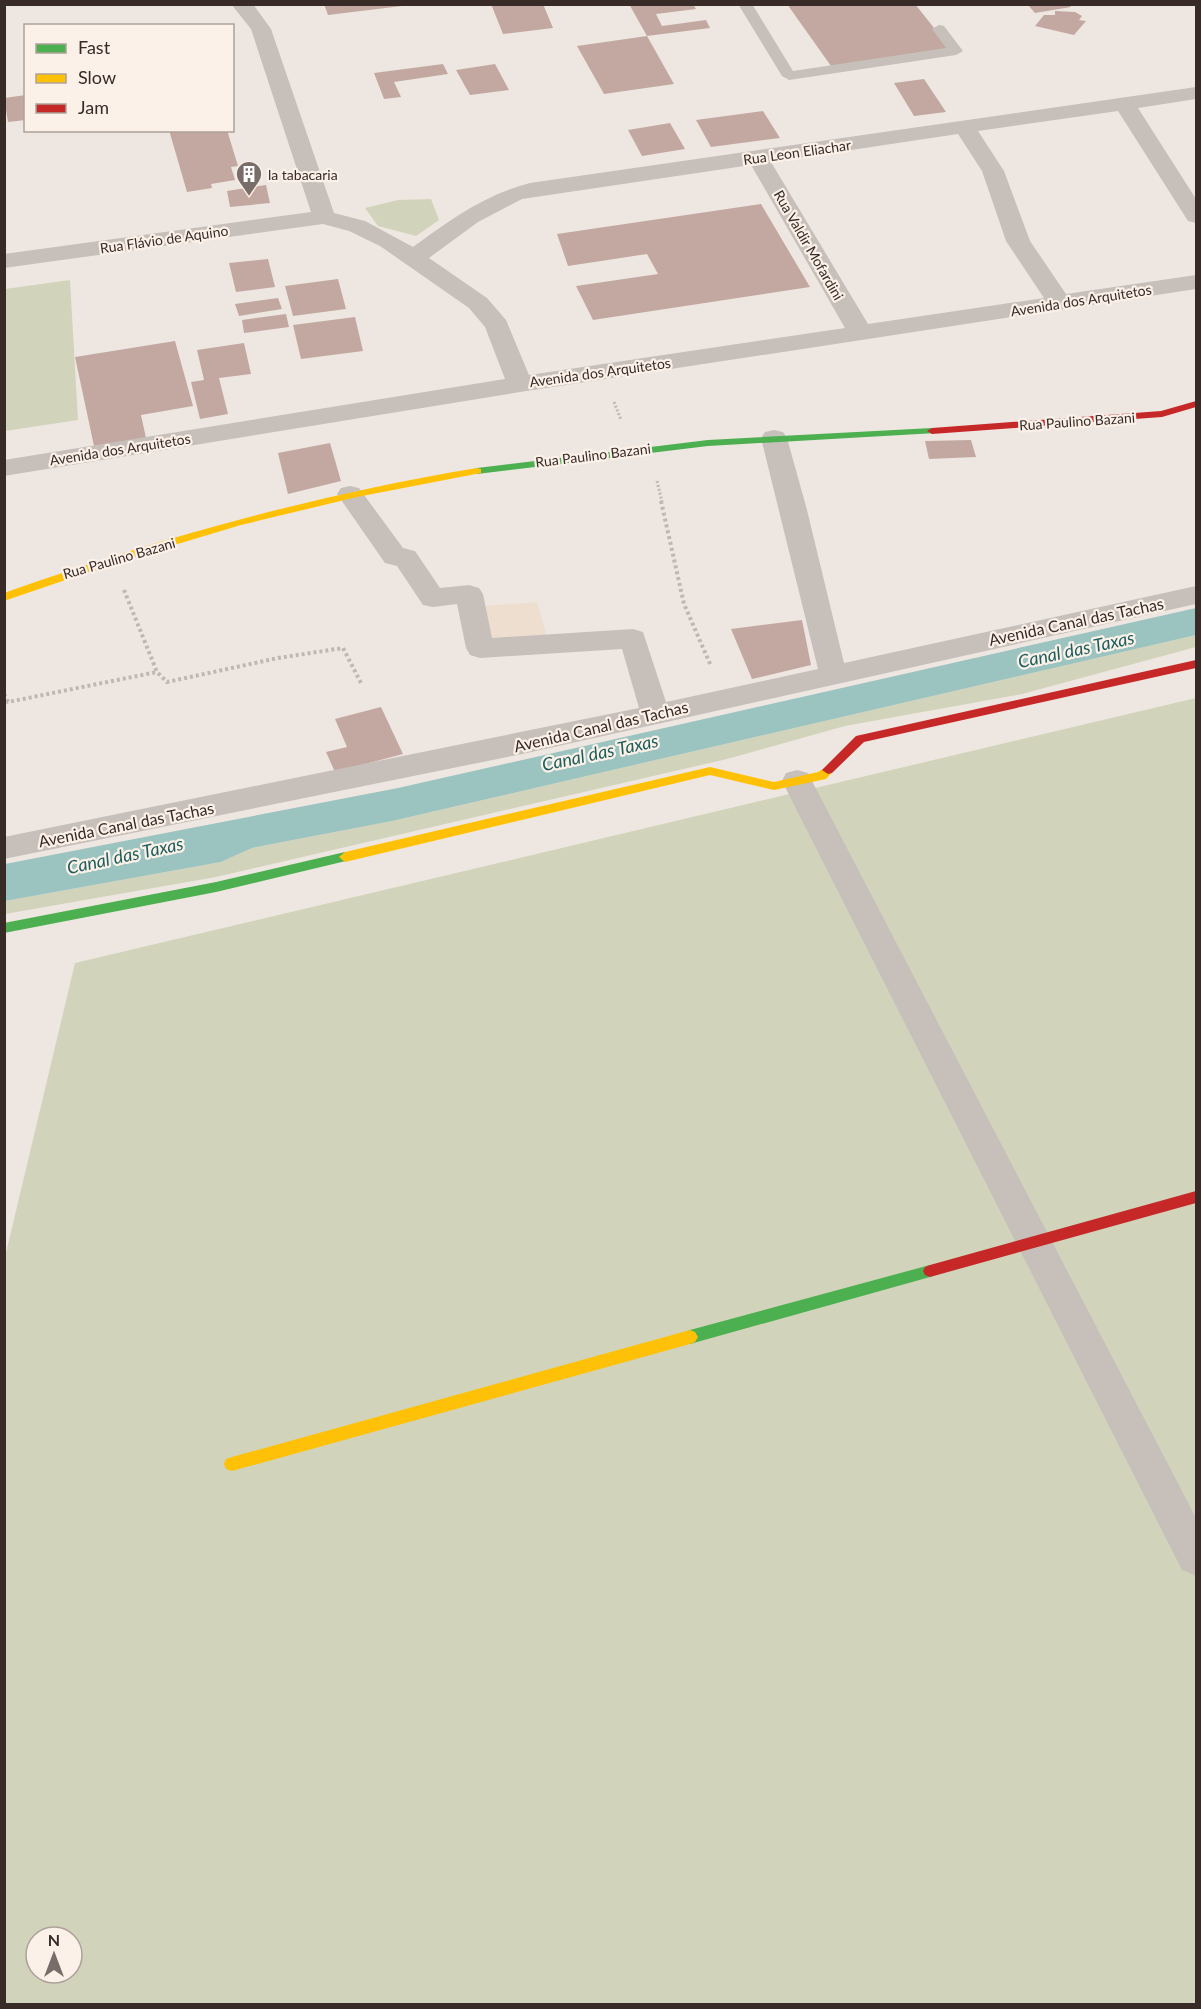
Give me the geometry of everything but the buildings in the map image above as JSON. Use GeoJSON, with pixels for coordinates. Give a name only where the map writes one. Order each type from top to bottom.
{"type":"FeatureCollection","features":[{"type":"Feature","properties":{"kind":"street"},"geometry":{"type":"LineString","coordinates":[[241,4],[253,16],[261,29],[324,217],[357,226],[415,257],[478,303],[497,325],[520,384]]}},
{"type":"Feature","properties":{"kind":"street","name":"Rua Leon Eliachar"},"geometry":{"type":"LineString","coordinates":[[415,257],[509,194],[1197,93]]}},
{"type":"Feature","properties":{"kind":"street"},"geometry":{"type":"LineString","coordinates":[[1124,103],[1197,216]]}},
{"type":"Feature","properties":{"kind":"street"},"geometry":{"type":"LineString","coordinates":[[964,127],[993,171],[1018,241],[1060,304]]}},
{"type":"Feature","properties":{"kind":"street","name":"Rua Valdir Mofardini"},"geometry":{"type":"LineString","coordinates":[[758,158],[860,332]]}},
{"type":"Feature","properties":{"kind":"street","name":"Rua Flávio de Aquino"},"geometry":{"type":"LineString","coordinates":[[4,261],[324,217]]}},
{"type":"Feature","properties":{"kind":"street","name":"Avenida dos Arquitetos"},"geometry":{"type":"LineString","coordinates":[[4,468],[520,384],[1197,282]]}},
{"type":"Feature","properties":{"kind":"street","name":"Rua Paulino Bazani"},"geometry":{"type":"LineString","coordinates":[[4,597],[111,558],[350,494],[515,465],[650,448],[774,438],[1071,423],[1162,414],[1197,404]]}},
{"type":"Feature","properties":{"kind":"street"},"geometry":{"type":"LineString","coordinates":[[774,438],[794,510],[827,656],[834,674]]}},
{"type":"Feature","properties":{"kind":"street"},"geometry":{"type":"LineString","coordinates":[[350,494],[395,557],[405,557],[434,598],[469,594],[480,648],[633,639],[655,714]]}},
{"type":"Feature","properties":{"kind":"street","name":"Avenida Canal das Tachas"},"geometry":{"type":"LineString","coordinates":[[4,848],[527,743],[1197,595]]}},
{"type":"Feature","properties":{"kind":"street"},"geometry":{"type":"LineString","coordinates":[[4,928],[216,887],[710,771],[774,786],[822,776],[860,739],[1197,664]]}},
{"type":"Feature","properties":{"kind":"street"},"geometry":{"type":"LineString","coordinates":[[797,781],[1197,1557]]}},
{"type":"Feature","properties":{"kind":"street"},"geometry":{"type":"LineString","coordinates":[[232,1464],[1197,1197]]}},
{"type":"Feature","properties":{"kind":"lane"},"geometry":{"type":"LineString","coordinates":[[745,4],[789,75],[956,51],[939,28]]}},
{"type":"Feature","properties":{"kind":"path"},"geometry":{"type":"LineString","coordinates":[[603,373],[632,450]]}},
{"type":"Feature","properties":{"kind":"path"},"geometry":{"type":"LineString","coordinates":[[650,448],[684,604],[725,698]]}},
{"type":"Feature","properties":{"kind":"path"},"geometry":{"type":"LineString","coordinates":[[111,558],[157,672],[167,682],[278,658],[343,648],[362,684]]}},
{"type":"Feature","properties":{"kind":"path"},"geometry":{"type":"LineString","coordinates":[[4,694],[8,702],[157,672]]}},
{"type":"Feature","properties":{"kind":"green space"},"geometry":{"type":"Polygon","coordinates":[[[431,199],[439,220],[416,236],[378,226],[365,208],[398,200],[431,199]]]}},
{"type":"Feature","properties":{"kind":"green space"},"geometry":{"type":"Polygon","coordinates":[[[70,280],[78,420],[5,431],[5,289],[70,280]]]}},
{"type":"Feature","properties":{"kind":"green space"},"geometry":{"type":"Polygon","coordinates":[[[1196,635],[1196,647],[1022,694],[845,726],[727,759],[216,877],[5,914],[5,901],[221,862],[252,848],[392,821],[1196,635]]]}},
{"type":"Feature","properties":{"kind":"green space"},"geometry":{"type":"Polygon","coordinates":[[[1196,698],[1196,2004],[4,2004],[5,1257],[75,963],[1196,698]]]}},
{"type":"Feature","properties":{"kind":"shaded area"},"geometry":{"type":"Polygon","coordinates":[[[537,602],[549,644],[480,648],[471,607],[537,602]]]}},
{"type":"Feature","properties":{"kind":"water","name":"Canal das Taxas"},"geometry":{"type":"Polygon","coordinates":[[[1196,608],[1196,635],[392,821],[252,848],[221,862],[5,901],[5,864],[398,788],[1196,608]]]}},
{"type":"Feature","properties":{"kind":"traffic: fast"},"geometry":{"type":"LineString","coordinates":[[477,471],[708,443],[932,431]]}},
{"type":"Feature","properties":{"kind":"traffic: fast"},"geometry":{"type":"LineString","coordinates":[[4,928],[216,887],[345,857]]}},
{"type":"Feature","properties":{"kind":"traffic: fast"},"geometry":{"type":"LineString","coordinates":[[690,1337],[930,1271]]}},
{"type":"Feature","properties":{"kind":"traffic: slow"},"geometry":{"type":"LineString","coordinates":[[4,597],[120,557],[238,522],[357,493],[477,471]]}},
{"type":"Feature","properties":{"kind":"traffic: slow"},"geometry":{"type":"LineString","coordinates":[[345,857],[710,771],[774,786],[822,776],[828,770]]}},
{"type":"Feature","properties":{"kind":"traffic: slow"},"geometry":{"type":"LineString","coordinates":[[232,1464],[690,1337]]}},
{"type":"Feature","properties":{"kind":"traffic: jam"},"geometry":{"type":"LineString","coordinates":[[932,431],[1162,414],[1196,404]]}},
{"type":"Feature","properties":{"kind":"traffic: jam"},"geometry":{"type":"LineString","coordinates":[[828,770],[860,739],[1196,664]]}},
{"type":"Feature","properties":{"kind":"traffic: jam"},"geometry":{"type":"LineString","coordinates":[[930,1271],[1196,1197]]}},
{"type":"Feature","properties":{"kind":"place","name":"la tabacaria"},"geometry":{"type":"Point","coordinates":[249,197]}}]}
